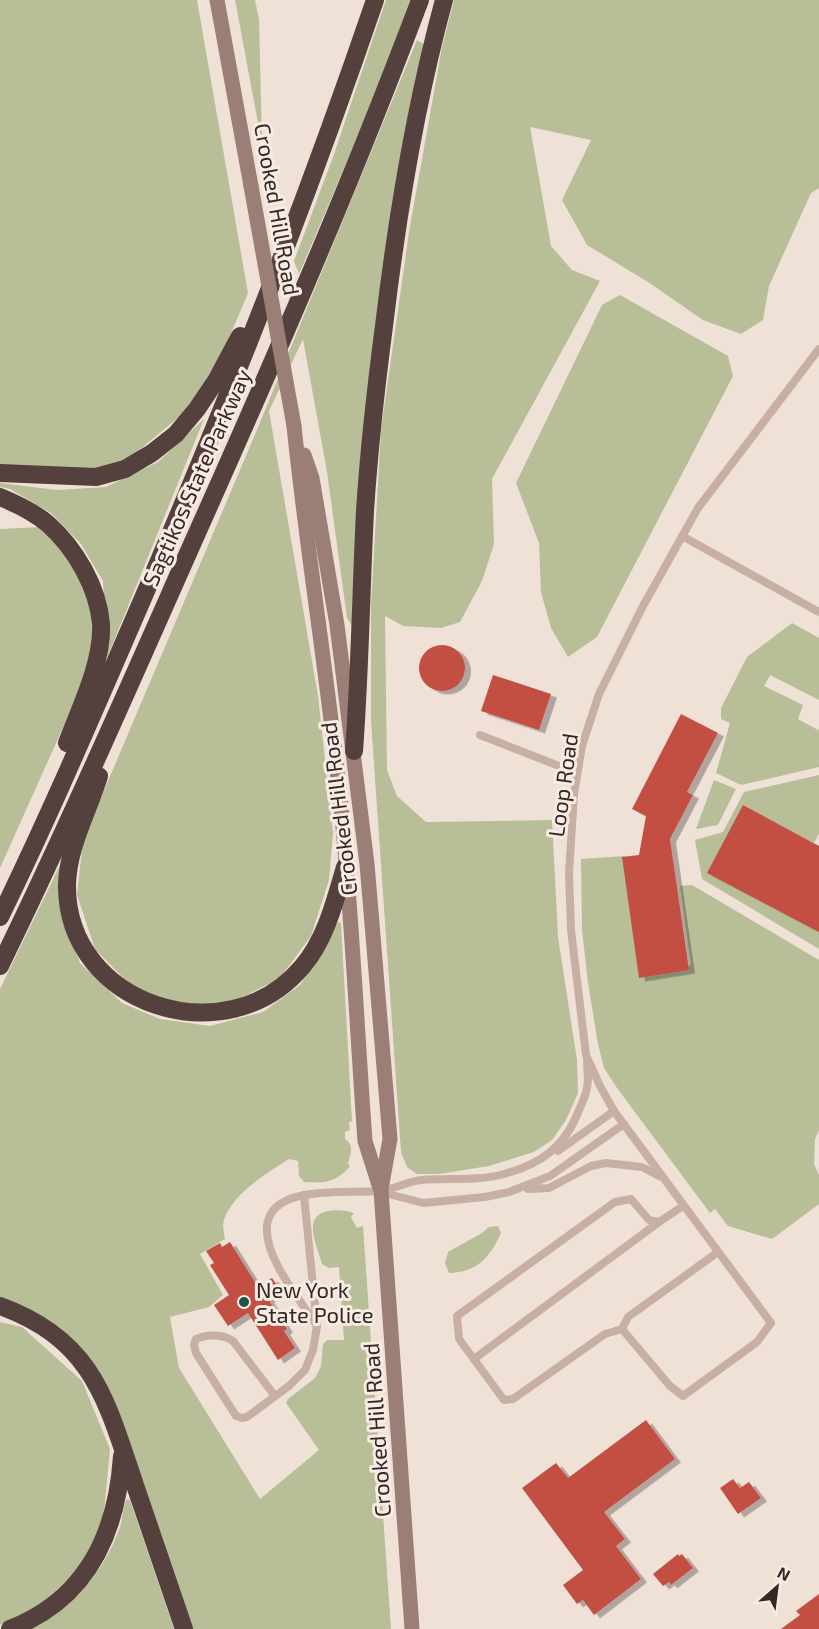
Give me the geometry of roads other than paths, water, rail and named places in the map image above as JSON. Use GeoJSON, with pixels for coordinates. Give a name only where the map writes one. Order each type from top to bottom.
{"type":"FeatureCollection","features":[{"type":"Feature","properties":{"kind":"highway","name":"Sagtikos State Parkway"},"geometry":{"type":"LineString","coordinates":[[0,917],[168,542],[280,260],[375,0]]}},
{"type":"Feature","properties":{"kind":"highway","name":"Sagtikos State Parkway"},"geometry":{"type":"LineString","coordinates":[[0,966],[122,703],[331,228],[420,0]]}},
{"type":"Feature","properties":{"kind":"highway"},"geometry":{"type":"LineString","coordinates":[[354,752],[360,671],[365,510],[380,358],[406,177],[433,39],[444,0]]}},
{"type":"Feature","properties":{"kind":"highway"},"geometry":{"type":"LineString","coordinates":[[0,473],[96,477],[125,469],[152,453],[176,434],[197,409],[217,379],[280,260]]}},
{"type":"Feature","properties":{"kind":"highway"},"geometry":{"type":"LineString","coordinates":[[0,497],[22,506],[67,544],[84,569],[95,597],[101,624],[98,653],[90,683],[12,893]]}},
{"type":"Feature","properties":{"kind":"highway"},"geometry":{"type":"LineString","coordinates":[[122,703],[92,800],[71,854],[67,886],[69,904],[79,937],[88,953],[113,981],[147,1003],[185,1013],[225,1011],[261,999],[290,979],[312,953],[327,922],[345,867]]}},
{"type":"Feature","properties":{"kind":"highway"},"geometry":{"type":"LineString","coordinates":[[0,1306],[39,1324],[75,1354],[100,1388],[184,1629]]}},
{"type":"Feature","properties":{"kind":"highway"},"geometry":{"type":"LineString","coordinates":[[10,1629],[47,1609],[63,1597],[78,1582],[98,1553],[110,1527],[118,1496],[122,1448]]}},
{"type":"Feature","properties":{"kind":"main road","name":"Crooked Hill Road"},"geometry":{"type":"LineString","coordinates":[[217,0],[294,426],[337,772],[365,1142],[381,1191]]}},
{"type":"Feature","properties":{"kind":"main road","name":"Crooked Hill Road"},"geometry":{"type":"LineString","coordinates":[[294,426],[312,478],[327,559],[354,752],[374,925],[390,1139],[381,1191],[412,1629]]}},
{"type":"Feature","properties":{"kind":"lane","name":"Loop Road"},"geometry":{"type":"LineString","coordinates":[[622,1329],[670,1386],[682,1396],[757,1342],[771,1323],[614,1111],[586,1055],[571,930],[569,873],[574,794],[582,746],[599,694],[643,606],[698,508],[819,349]]}},
{"type":"Feature","properties":{"kind":"lane"},"geometry":{"type":"LineString","coordinates":[[682,536],[819,612]]}},
{"type":"Feature","properties":{"kind":"lane"},"geometry":{"type":"LineString","coordinates":[[480,735],[578,773]]}},
{"type":"Feature","properties":{"kind":"lane"},"geometry":{"type":"LineString","coordinates":[[544,1158],[561,1143],[576,1118],[587,1089],[586,1055]]}},
{"type":"Feature","properties":{"kind":"lane"},"geometry":{"type":"LineString","coordinates":[[317,1326],[275,1260],[268,1240],[267,1224],[275,1208],[288,1199],[304,1195],[381,1191],[418,1180],[504,1174],[544,1158],[614,1111]]}},
{"type":"Feature","properties":{"kind":"lane"},"geometry":{"type":"LineString","coordinates":[[521,1189],[562,1169],[624,1124]]}},
{"type":"Feature","properties":{"kind":"lane"},"geometry":{"type":"LineString","coordinates":[[381,1191],[423,1203],[485,1197],[521,1189],[549,1188],[591,1166],[606,1163],[642,1167],[662,1178]]}},
{"type":"Feature","properties":{"kind":"lane"},"geometry":{"type":"LineString","coordinates":[[275,1396],[234,1341],[222,1336],[204,1336],[196,1339],[194,1345],[195,1353],[236,1416],[242,1418],[247,1417],[275,1396],[305,1370],[313,1350],[317,1326],[304,1195]]}},
{"type":"Feature","properties":{"kind":"lane"},"geometry":{"type":"LineString","coordinates":[[659,1222],[649,1220],[631,1199],[615,1202],[457,1316],[459,1339],[504,1400],[513,1399],[605,1334],[622,1329],[628,1317],[718,1252]]}},
{"type":"Feature","properties":{"kind":"lane"},"geometry":{"type":"LineString","coordinates":[[474,1359],[683,1206]]}},
{"type":"Feature","properties":{"kind":"place","name":"New York State Police"},"geometry":{"type":"Point","coordinates":[244,1302]}}]}
